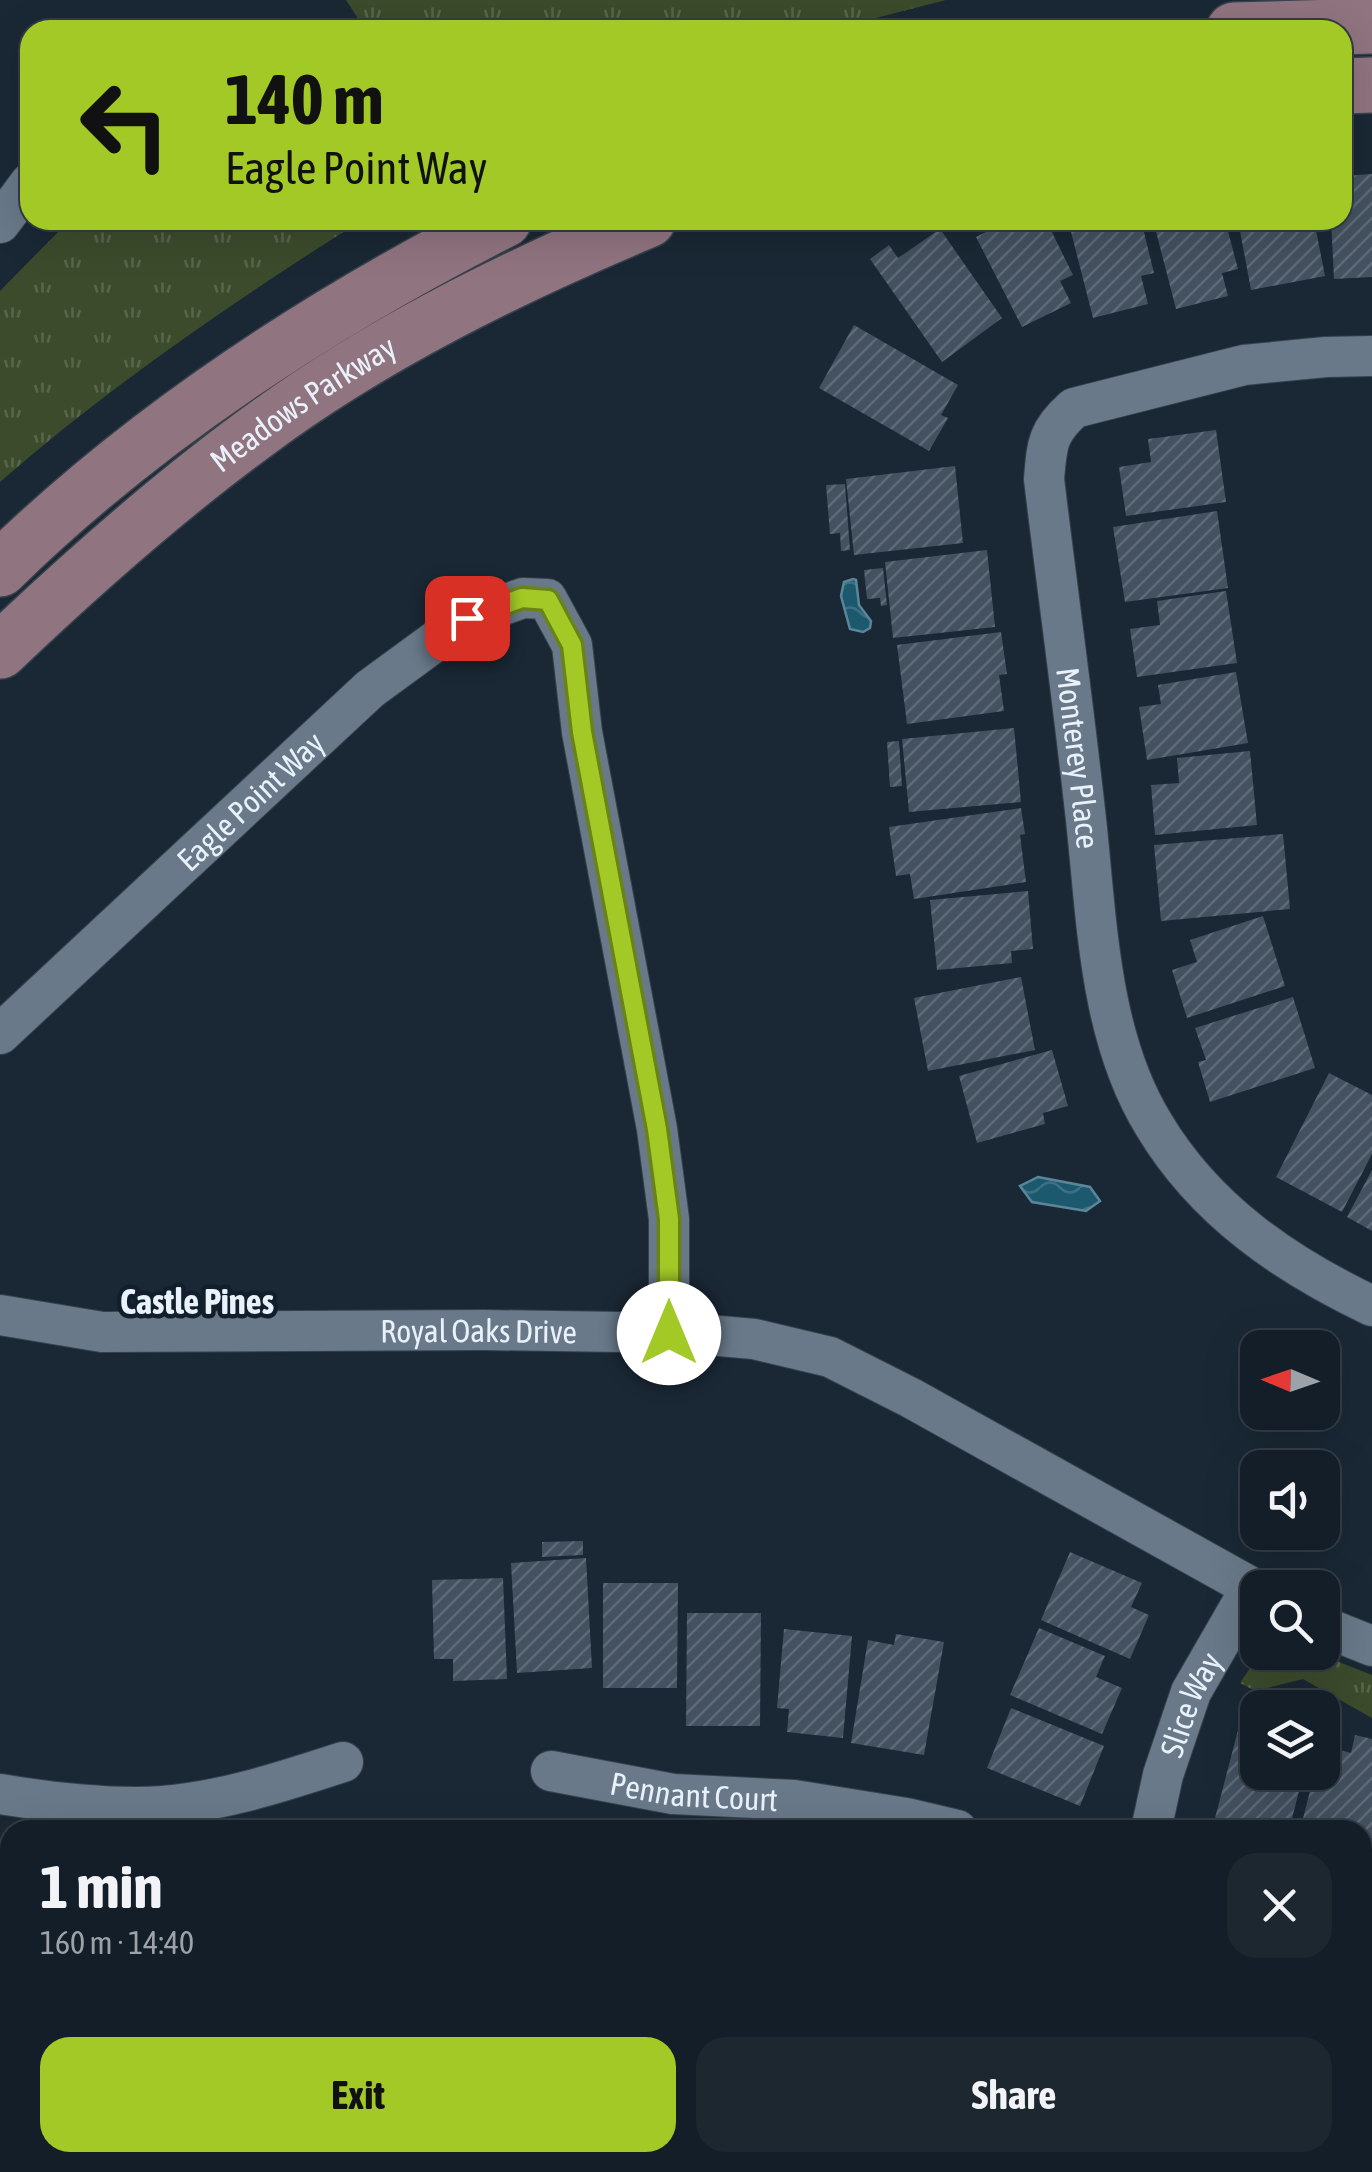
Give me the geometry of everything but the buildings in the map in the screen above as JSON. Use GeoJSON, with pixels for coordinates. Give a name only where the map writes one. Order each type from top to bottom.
{"type":"FeatureCollection","features":[{"type":"Feature","properties":{"kind":"main road","name":"Meadows Parkway"},"geometry":{"type":"LineString","coordinates":[[0,569],[136,452],[257,361],[320,320],[486,230]]}},
{"type":"Feature","properties":{"kind":"main road","name":"Meadows Parkway"},"geometry":{"type":"LineString","coordinates":[[0,650],[136,527],[257,431],[425,327],[539,266],[624,230]]}},
{"type":"Feature","properties":{"kind":"street"},"geometry":{"type":"LineString","coordinates":[[0,223],[20,197]]}},
{"type":"Feature","properties":{"kind":"street","name":"Monterey Place"},"geometry":{"type":"LineString","coordinates":[[1372,356],[1326,356],[1244,366],[1074,408],[1055,425],[1048,442],[1044,479],[1106,991],[1128,1074],[1154,1126],[1206,1194],[1269,1250],[1372,1306]]}},
{"type":"Feature","properties":{"kind":"street","name":"Eagle Point Way"},"geometry":{"type":"LineString","coordinates":[[0,1034],[370,689],[467,618],[522,598],[548,600],[572,645],[582,732],[657,1129],[669,1219],[669,1333]]}},
{"type":"Feature","properties":{"kind":"street","name":"Royal Oaks Drive"},"geometry":{"type":"LineString","coordinates":[[0,1315],[102,1332],[669,1333],[754,1339],[830,1358],[911,1398],[1240,1582]]}},
{"type":"Feature","properties":{"kind":"street","name":"Slice Way"},"geometry":{"type":"LineString","coordinates":[[1153,1820],[1163,1774],[1191,1692],[1240,1613]]}},
{"type":"Feature","properties":{"kind":"street"},"geometry":{"type":"LineString","coordinates":[[1340,1633],[1372,1646]]}},
{"type":"Feature","properties":{"kind":"street"},"geometry":{"type":"LineString","coordinates":[[0,1794],[40,1801],[162,1806],[264,1788],[343,1762]]}},
{"type":"Feature","properties":{"kind":"street","name":"Pennant Court"},"geometry":{"type":"LineString","coordinates":[[551,1771],[673,1794],[794,1800],[914,1820]]}},
{"type":"Feature","properties":{"kind":"green space"},"geometry":{"type":"Polygon","coordinates":[[[346,0],[946,0],[868,20],[359,20],[346,0]]]}},
{"type":"Feature","properties":{"kind":"green space"},"geometry":{"type":"Polygon","coordinates":[[[60,230],[347,230],[176,344],[0,482],[0,291],[60,230]]]}},
{"type":"Feature","properties":{"kind":"green space"},"geometry":{"type":"Polygon","coordinates":[[[1340,1662],[1372,1675],[1372,1718],[1340,1700],[1340,1690],[1322,1690],[1303,1679],[1259,1690],[1240,1683],[1249,1670],[1340,1670],[1340,1662]]]}},
{"type":"Feature","properties":{"kind":"water"},"geometry":{"type":"Polygon","coordinates":[[[853,579],[859,605],[871,621],[870,628],[863,632],[850,629],[841,596],[844,582],[853,579]]]}},
{"type":"Feature","properties":{"kind":"water"},"geometry":{"type":"Polygon","coordinates":[[[1038,1177],[1090,1187],[1100,1201],[1086,1211],[1032,1202],[1020,1186],[1038,1177]]]}},
{"type":"Feature","properties":{"kind":"district","name":"Castle Pines"},"geometry":{"type":"Point","coordinates":[197,1301]}},
{"type":"Feature","properties":{"kind":"route"},"geometry":{"type":"LineString","coordinates":[[467,618],[522,598],[548,600],[572,645],[582,732],[657,1129],[669,1219],[669,1333]]}}]}
